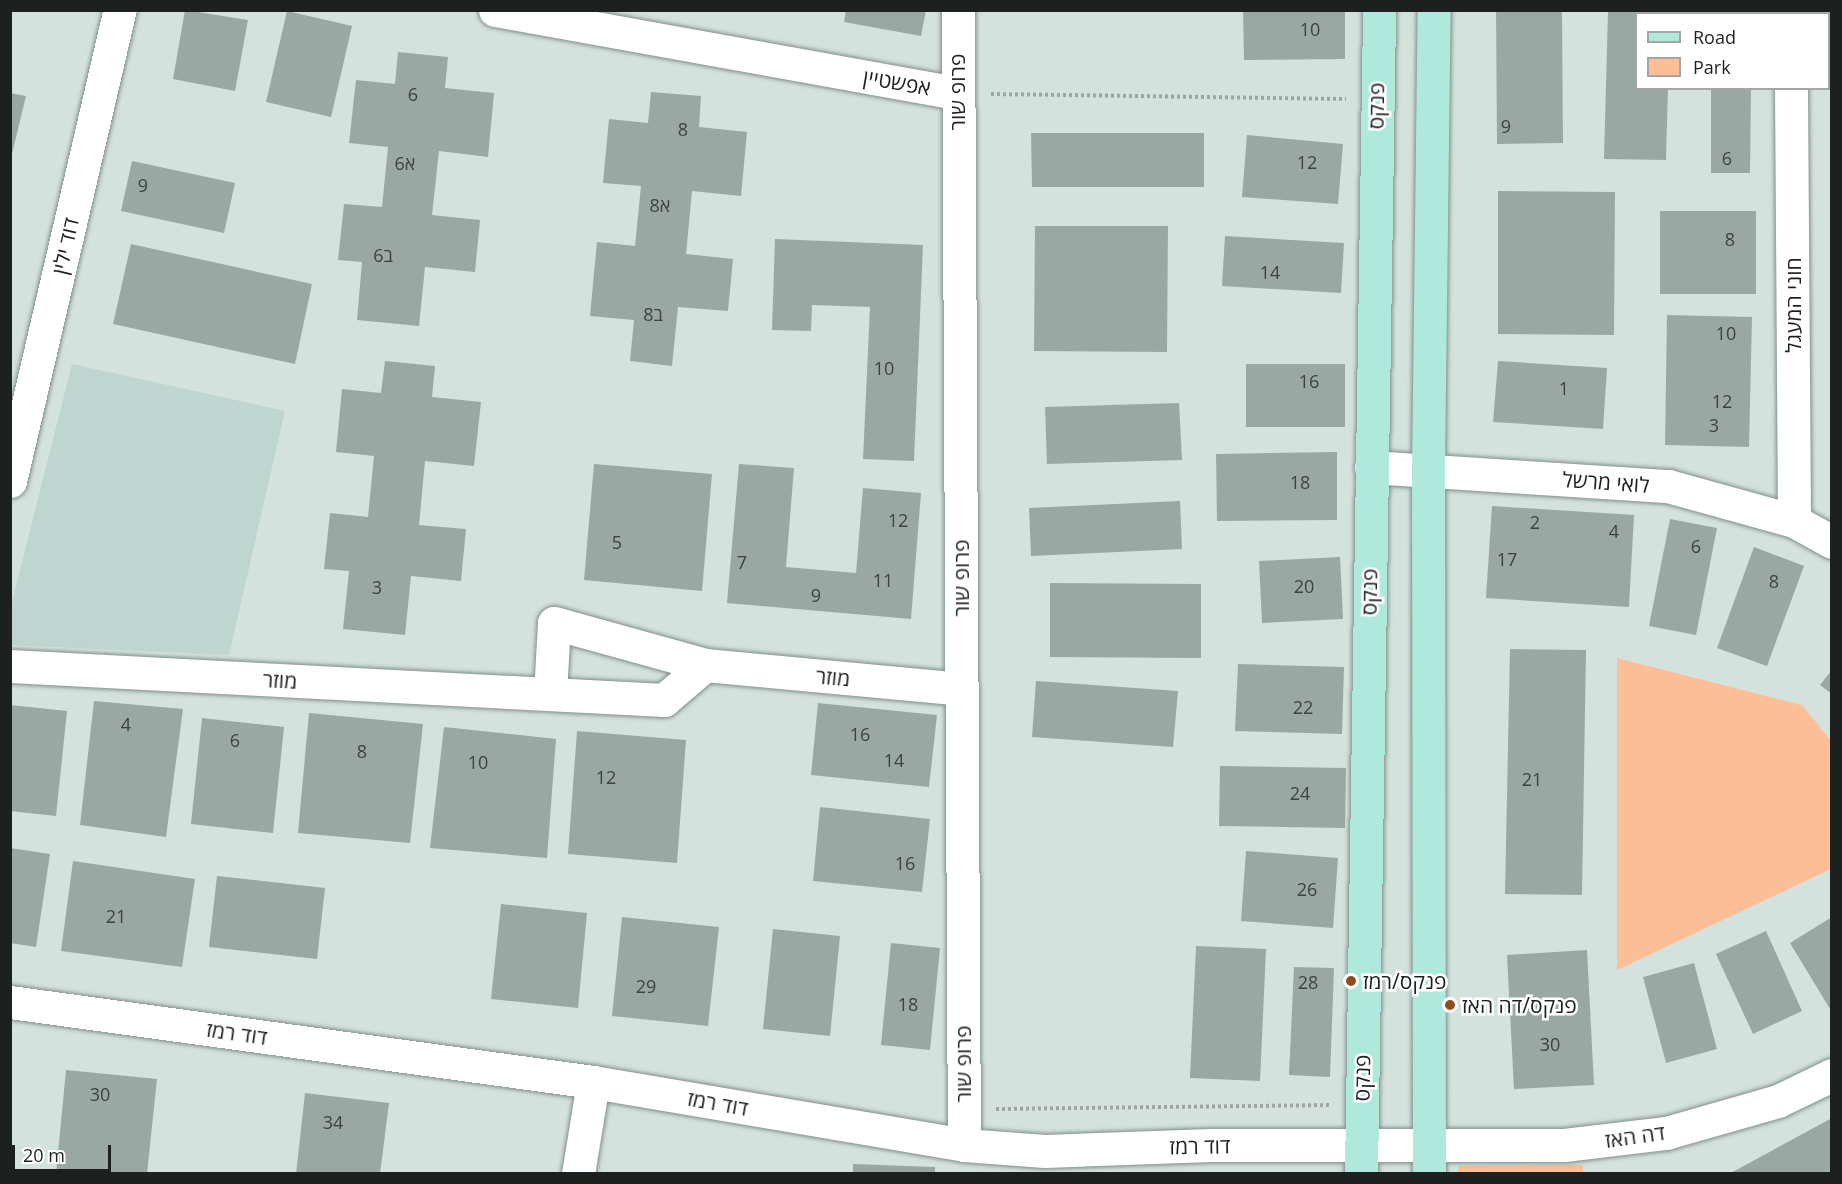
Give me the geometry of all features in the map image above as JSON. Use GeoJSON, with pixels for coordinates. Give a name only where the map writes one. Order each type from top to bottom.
{"type":"FeatureCollection","features":[{"type":"Feature","properties":{"kind":"main road","name":"פנקס"},"geometry":{"type":"LineString","coordinates":[[1361,1160],[1379,10]]}},
{"type":"Feature","properties":{"kind":"main road"},"geometry":{"type":"LineString","coordinates":[[1429,1160],[1428,470],[1434,10]]}},
{"type":"Feature","properties":{"kind":"street","name":"דוד ילין"},"geometry":{"type":"LineString","coordinates":[[10,481],[120,10]]}},
{"type":"Feature","properties":{"kind":"street","name":"אפשטיין"},"geometry":{"type":"LineString","coordinates":[[495,10],[957,93]]}},
{"type":"Feature","properties":{"kind":"street","name":"פרופ שור"},"geometry":{"type":"LineString","coordinates":[[958,10],[963,1145]]}},
{"type":"Feature","properties":{"kind":"street","name":"חוני המעגל"},"geometry":{"type":"LineString","coordinates":[[1791,90],[1794,521]]}},
{"type":"Feature","properties":{"kind":"street","name":"לואי מרשל"},"geometry":{"type":"LineString","coordinates":[[1371,467],[1668,486],[1794,521],[1832,542]]}},
{"type":"Feature","properties":{"kind":"street","name":"מוזר"},"geometry":{"type":"LineString","coordinates":[[550,694],[554,624],[705,665],[962,689]]}},
{"type":"Feature","properties":{"kind":"street","name":"מוזר"},"geometry":{"type":"LineString","coordinates":[[10,666],[664,700],[705,665]]}},
{"type":"Feature","properties":{"kind":"street","name":"דוד רמז"},"geometry":{"type":"LineString","coordinates":[[10,1002],[593,1082],[963,1145],[1045,1151],[1211,1145],[1361,1160],[1429,1160]]}},
{"type":"Feature","properties":{"kind":"street","name":"דה האז"},"geometry":{"type":"LineString","coordinates":[[1429,1160],[1666,1133],[1778,1101],[1832,1075]]}},
{"type":"Feature","properties":{"kind":"street"},"geometry":{"type":"LineString","coordinates":[[578,1173],[593,1082]]}},
{"type":"Feature","properties":{"kind":"path","name":"אפשטיין"},"geometry":{"type":"LineString","coordinates":[[957,93],[1376,99]]}},
{"type":"Feature","properties":{"kind":"shaded area"},"geometry":{"type":"Polygon","coordinates":[[[72,364],[285,411],[229,655],[11,645],[11,606],[72,364]]]}},
{"type":"Feature","properties":{"kind":"green space"},"geometry":{"type":"Polygon","coordinates":[[[1617,658],[1802,705],[1832,742],[1831,869],[1617,970],[1617,658]]]}},
{"type":"Feature","properties":{"kind":"green space"},"geometry":{"type":"Polygon","coordinates":[[[1583,1165],[1583,1173],[1458,1173],[1459,1166],[1583,1165]]]}},
{"type":"Feature","properties":{"kind":"building"},"geometry":{"type":"Polygon","coordinates":[[[185,10],[248,20],[235,91],[173,79],[185,10]]]}},
{"type":"Feature","properties":{"kind":"building"},"geometry":{"type":"Polygon","coordinates":[[[846,10],[926,10],[921,36],[844,22],[846,10]]]}},
{"type":"Feature","properties":{"kind":"building"},"geometry":{"type":"Polygon","coordinates":[[[1243,10],[1345,10],[1345,59],[1244,60],[1243,10]]]}},
{"type":"Feature","properties":{"kind":"building"},"geometry":{"type":"Polygon","coordinates":[[[1496,10],[1562,10],[1563,143],[1497,144],[1496,10]]]}},
{"type":"Feature","properties":{"kind":"building"},"geometry":{"type":"Polygon","coordinates":[[[1608,10],[1670,10],[1635,12],[1635,90],[1668,90],[1666,160],[1604,159],[1608,10]]]}},
{"type":"Feature","properties":{"kind":"building"},"geometry":{"type":"Polygon","coordinates":[[[1712,10],[1751,10],[1751,12],[1712,12],[1712,10]]]}},
{"type":"Feature","properties":{"kind":"building"},"geometry":{"type":"Polygon","coordinates":[[[1825,10],[1832,10],[1832,55],[1830,12],[1825,10]]]}},
{"type":"Feature","properties":{"kind":"building"},"geometry":{"type":"Polygon","coordinates":[[[287,11],[352,26],[331,117],[266,102],[287,11]]]}},
{"type":"Feature","properties":{"kind":"building"},"geometry":{"type":"Polygon","coordinates":[[[398,52],[448,57],[445,88],[494,93],[488,157],[439,151],[432,215],[480,220],[475,272],[425,267],[419,326],[357,320],[362,262],[338,260],[344,204],[382,207],[388,147],[349,143],[356,80],[395,84],[398,52]]]}},
{"type":"Feature","properties":{"kind":"building"},"geometry":{"type":"Polygon","coordinates":[[[1711,90],[1751,90],[1750,173],[1711,173],[1711,90]]]}},
{"type":"Feature","properties":{"kind":"building"},"geometry":{"type":"Polygon","coordinates":[[[651,92],[701,96],[699,127],[747,132],[741,196],[692,191],[686,254],[733,259],[728,311],[678,307],[672,366],[630,361],[634,320],[590,316],[597,242],[635,246],[641,186],[603,183],[609,119],[648,123],[651,92]]]}},
{"type":"Feature","properties":{"kind":"building"},"geometry":{"type":"Polygon","coordinates":[[[10,93],[26,96],[11,158],[10,158],[10,93]]]}},
{"type":"Feature","properties":{"kind":"building"},"geometry":{"type":"Polygon","coordinates":[[[1031,133],[1204,133],[1204,187],[1032,187],[1031,133]]]}},
{"type":"Feature","properties":{"kind":"building"},"geometry":{"type":"Polygon","coordinates":[[[1247,135],[1343,144],[1338,204],[1242,197],[1247,135]]]}},
{"type":"Feature","properties":{"kind":"building"},"geometry":{"type":"Polygon","coordinates":[[[132,161],[235,183],[224,233],[121,211],[132,161]]]}},
{"type":"Feature","properties":{"kind":"building"},"geometry":{"type":"Polygon","coordinates":[[[1498,191],[1615,192],[1614,335],[1498,334],[1498,191]]]}},
{"type":"Feature","properties":{"kind":"building"},"geometry":{"type":"Polygon","coordinates":[[[1660,211],[1756,211],[1756,294],[1660,294],[1660,211]]]}},
{"type":"Feature","properties":{"kind":"building"},"geometry":{"type":"Polygon","coordinates":[[[1035,226],[1168,226],[1167,352],[1034,351],[1035,226]]]}},
{"type":"Feature","properties":{"kind":"building"},"geometry":{"type":"Polygon","coordinates":[[[1225,236],[1344,243],[1341,293],[1222,286],[1225,236]]]}},
{"type":"Feature","properties":{"kind":"building"},"geometry":{"type":"Polygon","coordinates":[[[775,239],[923,245],[914,461],[863,459],[870,307],[812,305],[811,331],[772,330],[775,239]]]}},
{"type":"Feature","properties":{"kind":"building"},"geometry":{"type":"Polygon","coordinates":[[[131,244],[312,284],[295,364],[113,324],[131,244]]]}},
{"type":"Feature","properties":{"kind":"building"},"geometry":{"type":"Polygon","coordinates":[[[1667,315],[1752,317],[1749,447],[1665,445],[1667,315]]]}},
{"type":"Feature","properties":{"kind":"building"},"geometry":{"type":"Polygon","coordinates":[[[385,361],[435,366],[432,397],[481,402],[474,466],[425,461],[419,525],[466,529],[461,581],[411,576],[405,635],[343,629],[349,571],[324,569],[330,513],[368,517],[374,456],[336,452],[342,389],[381,393],[385,361]]]}},
{"type":"Feature","properties":{"kind":"building"},"geometry":{"type":"Polygon","coordinates":[[[1498,361],[1607,368],[1603,429],[1493,422],[1498,361]]]}},
{"type":"Feature","properties":{"kind":"building"},"geometry":{"type":"Polygon","coordinates":[[[1246,364],[1345,364],[1345,427],[1246,427],[1246,364]]]}},
{"type":"Feature","properties":{"kind":"building"},"geometry":{"type":"Polygon","coordinates":[[[1179,403],[1182,460],[1047,464],[1045,407],[1179,403]]]}},
{"type":"Feature","properties":{"kind":"building"},"geometry":{"type":"Polygon","coordinates":[[[1337,452],[1337,520],[1217,521],[1216,454],[1337,452]]]}},
{"type":"Feature","properties":{"kind":"building"},"geometry":{"type":"Polygon","coordinates":[[[594,464],[712,474],[702,591],[584,580],[594,464]]]}},
{"type":"Feature","properties":{"kind":"building"},"geometry":{"type":"Polygon","coordinates":[[[739,464],[794,468],[786,567],[856,573],[863,488],[921,493],[911,619],[727,603],[739,464]]]}},
{"type":"Feature","properties":{"kind":"building"},"geometry":{"type":"Polygon","coordinates":[[[1180,501],[1182,549],[1031,556],[1029,508],[1180,501]]]}},
{"type":"Feature","properties":{"kind":"building"},"geometry":{"type":"Polygon","coordinates":[[[1492,506],[1634,515],[1629,607],[1486,598],[1492,506]]]}},
{"type":"Feature","properties":{"kind":"building"},"geometry":{"type":"Polygon","coordinates":[[[1670,519],[1717,528],[1696,635],[1649,626],[1670,519]]]}},
{"type":"Feature","properties":{"kind":"building"},"geometry":{"type":"Polygon","coordinates":[[[1754,547],[1804,566],[1767,666],[1717,648],[1754,547]]]}},
{"type":"Feature","properties":{"kind":"building"},"geometry":{"type":"Polygon","coordinates":[[[1340,557],[1343,619],[1262,623],[1259,561],[1340,557]]]}},
{"type":"Feature","properties":{"kind":"building"},"geometry":{"type":"Polygon","coordinates":[[[1050,583],[1201,584],[1201,658],[1050,657],[1050,583]]]}},
{"type":"Feature","properties":{"kind":"building"},"geometry":{"type":"Polygon","coordinates":[[[1510,649],[1586,650],[1582,895],[1505,894],[1510,649]]]}},
{"type":"Feature","properties":{"kind":"building"},"geometry":{"type":"Polygon","coordinates":[[[1238,664],[1344,667],[1342,734],[1235,731],[1238,664]]]}},
{"type":"Feature","properties":{"kind":"building"},"geometry":{"type":"Polygon","coordinates":[[[1832,670],[1832,694],[1820,685],[1832,670]]]}},
{"type":"Feature","properties":{"kind":"building"},"geometry":{"type":"Polygon","coordinates":[[[1036,681],[1178,691],[1173,747],[1032,737],[1036,681]]]}},
{"type":"Feature","properties":{"kind":"building"},"geometry":{"type":"Polygon","coordinates":[[[94,701],[183,709],[166,837],[80,825],[94,701]]]}},
{"type":"Feature","properties":{"kind":"building"},"geometry":{"type":"Polygon","coordinates":[[[818,703],[937,715],[929,787],[811,775],[818,703]]]}},
{"type":"Feature","properties":{"kind":"building"},"geometry":{"type":"Polygon","coordinates":[[[10,705],[67,711],[56,816],[10,811],[10,705]]]}},
{"type":"Feature","properties":{"kind":"building"},"geometry":{"type":"Polygon","coordinates":[[[309,713],[423,724],[410,843],[298,833],[309,713]]]}},
{"type":"Feature","properties":{"kind":"building"},"geometry":{"type":"Polygon","coordinates":[[[202,718],[284,727],[273,833],[191,824],[202,718]]]}},
{"type":"Feature","properties":{"kind":"building"},"geometry":{"type":"Polygon","coordinates":[[[444,727],[556,739],[547,858],[430,848],[444,727]]]}},
{"type":"Feature","properties":{"kind":"building"},"geometry":{"type":"Polygon","coordinates":[[[577,731],[686,740],[677,863],[568,854],[577,731]]]}},
{"type":"Feature","properties":{"kind":"building"},"geometry":{"type":"Polygon","coordinates":[[[1220,766],[1346,768],[1345,828],[1219,826],[1220,766]]]}},
{"type":"Feature","properties":{"kind":"building"},"geometry":{"type":"Polygon","coordinates":[[[820,807],[930,819],[922,892],[813,881],[820,807]]]}},
{"type":"Feature","properties":{"kind":"building"},"geometry":{"type":"Polygon","coordinates":[[[10,848],[50,854],[36,947],[10,943],[10,848]]]}},
{"type":"Feature","properties":{"kind":"building"},"geometry":{"type":"Polygon","coordinates":[[[1246,851],[1338,858],[1333,928],[1241,921],[1246,851]]]}},
{"type":"Feature","properties":{"kind":"building"},"geometry":{"type":"Polygon","coordinates":[[[73,861],[195,879],[182,967],[61,951],[73,861]]]}},
{"type":"Feature","properties":{"kind":"building"},"geometry":{"type":"Polygon","coordinates":[[[217,876],[325,888],[317,959],[209,947],[217,876]]]}},
{"type":"Feature","properties":{"kind":"building"},"geometry":{"type":"Polygon","coordinates":[[[501,904],[587,913],[578,1008],[491,999],[501,904]]]}},
{"type":"Feature","properties":{"kind":"building"},"geometry":{"type":"Polygon","coordinates":[[[622,917],[719,927],[708,1026],[612,1016],[622,917]]]}},
{"type":"Feature","properties":{"kind":"building"},"geometry":{"type":"Polygon","coordinates":[[[1832,917],[1832,1008],[1830,1009],[1790,943],[1832,917]]]}},
{"type":"Feature","properties":{"kind":"building"},"geometry":{"type":"Polygon","coordinates":[[[773,929],[840,936],[830,1036],[763,1029],[773,929]]]}},
{"type":"Feature","properties":{"kind":"building"},"geometry":{"type":"Polygon","coordinates":[[[1766,931],[1802,1011],[1753,1034],[1716,954],[1766,931]]]}},
{"type":"Feature","properties":{"kind":"building"},"geometry":{"type":"Polygon","coordinates":[[[891,943],[940,948],[930,1050],[881,1045],[891,943]]]}},
{"type":"Feature","properties":{"kind":"building"},"geometry":{"type":"Polygon","coordinates":[[[1196,946],[1266,949],[1260,1081],[1190,1078],[1196,946]]]}},
{"type":"Feature","properties":{"kind":"building"},"geometry":{"type":"Polygon","coordinates":[[[1587,950],[1594,1085],[1514,1089],[1507,955],[1587,950]]]}},
{"type":"Feature","properties":{"kind":"building"},"geometry":{"type":"Polygon","coordinates":[[[1694,963],[1717,1049],[1666,1063],[1643,977],[1694,963]]]}},
{"type":"Feature","properties":{"kind":"building"},"geometry":{"type":"Polygon","coordinates":[[[1294,967],[1334,968],[1330,1077],[1289,1075],[1294,967]]]}},
{"type":"Feature","properties":{"kind":"building"},"geometry":{"type":"Polygon","coordinates":[[[66,1070],[157,1079],[147,1174],[56,1174],[66,1070]]]}},
{"type":"Feature","properties":{"kind":"building"},"geometry":{"type":"Polygon","coordinates":[[[305,1093],[389,1103],[380,1174],[296,1174],[305,1093]]]}},
{"type":"Feature","properties":{"kind":"building"},"geometry":{"type":"Polygon","coordinates":[[[1832,1118],[1832,1174],[1729,1174],[1832,1118]]]}},
{"type":"Feature","properties":{"kind":"building"},"geometry":{"type":"Polygon","coordinates":[[[853,1164],[935,1167],[935,1174],[853,1174],[853,1164]]]}},
{"type":"Feature","properties":{"kind":"place","name":"פנקס/רמז"},"geometry":{"type":"Point","coordinates":[1351,981]}},
{"type":"Feature","properties":{"kind":"place","name":"פנקס/דה האז"},"geometry":{"type":"Point","coordinates":[1450,1005]}}]}
